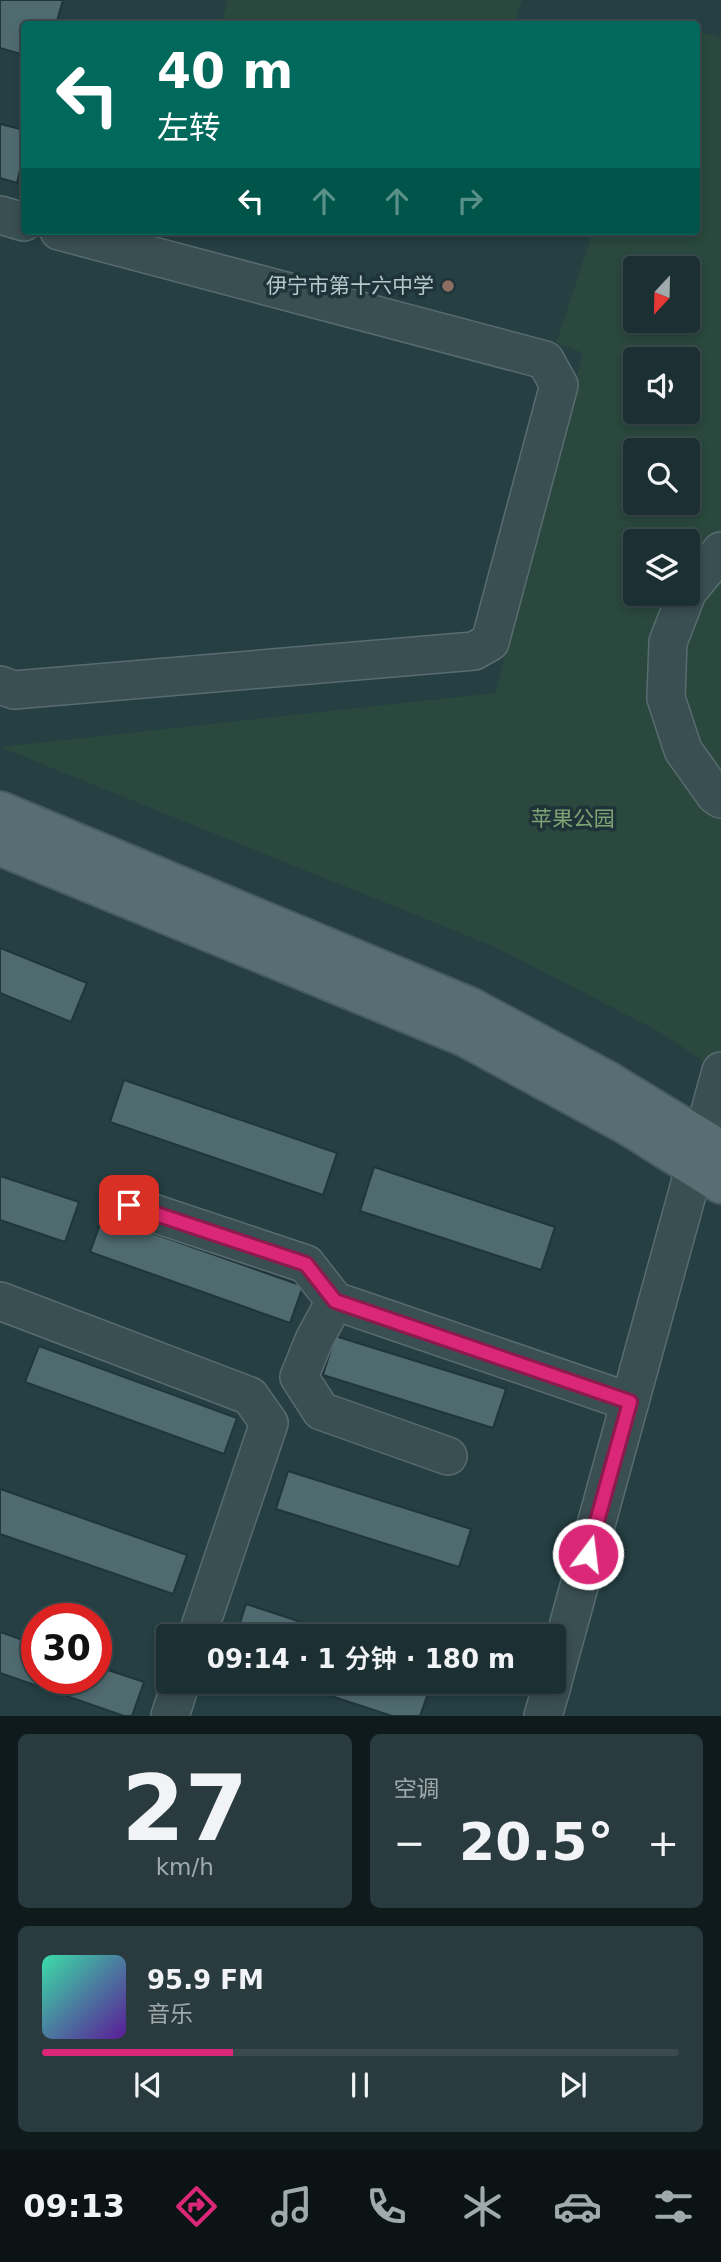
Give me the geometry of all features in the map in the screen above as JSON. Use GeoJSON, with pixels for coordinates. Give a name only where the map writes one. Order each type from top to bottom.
{"type":"FeatureCollection","features":[{"type":"Feature","properties":{"kind":"main road"},"geometry":{"type":"LineString","coordinates":[[0,811],[470,1007],[606,1080],[710,1160]]}},
{"type":"Feature","properties":{"kind":"main road"},"geometry":{"type":"LineString","coordinates":[[0,846],[465,1037],[627,1125],[710,1160]]}},
{"type":"Feature","properties":{"kind":"street"},"geometry":{"type":"LineString","coordinates":[[0,215],[21,221]]}},
{"type":"Feature","properties":{"kind":"street"},"geometry":{"type":"LineString","coordinates":[[0,685],[14,690],[390,658],[474,650],[490,642],[559,385],[545,360],[74,235]]}},
{"type":"Feature","properties":{"kind":"street"},"geometry":{"type":"LineString","coordinates":[[700,576],[721,551]]}},
{"type":"Feature","properties":{"kind":"street"},"geometry":{"type":"LineString","coordinates":[[682,606],[668,642],[666,698],[683,750],[715,795],[721,799]]}},
{"type":"Feature","properties":{"kind":"street"},"geometry":{"type":"LineString","coordinates":[[566,1635],[630,1402],[710,1160],[721,1071]]}},
{"type":"Feature","properties":{"kind":"street"},"geometry":{"type":"LineString","coordinates":[[129,1205],[306,1264],[335,1301],[630,1402]]}},
{"type":"Feature","properties":{"kind":"street"},"geometry":{"type":"LineString","coordinates":[[0,1301],[250,1396],[269,1423],[201,1624]]}},
{"type":"Feature","properties":{"kind":"street"},"geometry":{"type":"LineString","coordinates":[[335,1301],[314,1340],[299,1377],[321,1411],[448,1456]]}},
{"type":"Feature","properties":{"kind":"street"},"geometry":{"type":"LineString","coordinates":[[170,1716],[177,1694]]}},
{"type":"Feature","properties":{"kind":"street"},"geometry":{"type":"LineString","coordinates":[[544,1716],[550,1694]]}},
{"type":"Feature","properties":{"kind":"green space"},"geometry":{"type":"Polygon","coordinates":[[[228,0],[522,0],[516,21],[222,21],[228,0]]]}},
{"type":"Feature","properties":{"kind":"green space","name":"苹果公园"},"geometry":{"type":"Polygon","coordinates":[[[700,32],[721,38],[721,1073],[658,1031],[495,947],[0,747],[495,693],[583,353],[556,343],[592,235],[700,235],[700,32]]]}},
{"type":"Feature","properties":{"kind":"building"},"geometry":{"type":"Polygon","coordinates":[[[0,0],[63,0],[57,21],[21,21],[21,54],[0,48],[0,0]]]}},
{"type":"Feature","properties":{"kind":"building"},"geometry":{"type":"Polygon","coordinates":[[[0,124],[21,129],[21,166],[17,183],[0,178],[0,124]]]}},
{"type":"Feature","properties":{"kind":"building"},"geometry":{"type":"Polygon","coordinates":[[[0,948],[87,983],[71,1022],[0,993],[0,948]]]}},
{"type":"Feature","properties":{"kind":"building"},"geometry":{"type":"Polygon","coordinates":[[[124,1080],[337,1153],[323,1195],[110,1122],[124,1080]]]}},
{"type":"Feature","properties":{"kind":"building"},"geometry":{"type":"Polygon","coordinates":[[[374,1167],[555,1227],[541,1270],[360,1211],[374,1167]]]}},
{"type":"Feature","properties":{"kind":"building"},"geometry":{"type":"Polygon","coordinates":[[[0,1176],[79,1202],[65,1242],[0,1220],[0,1176]]]}},
{"type":"Feature","properties":{"kind":"building"},"geometry":{"type":"Polygon","coordinates":[[[103,1216],[303,1286],[290,1323],[90,1252],[103,1216]]]}},
{"type":"Feature","properties":{"kind":"building"},"geometry":{"type":"Polygon","coordinates":[[[335,1336],[506,1389],[493,1428],[323,1375],[335,1336]]]}},
{"type":"Feature","properties":{"kind":"building"},"geometry":{"type":"Polygon","coordinates":[[[39,1346],[237,1418],[224,1454],[25,1382],[39,1346]]]}},
{"type":"Feature","properties":{"kind":"building"},"geometry":{"type":"Polygon","coordinates":[[[288,1471],[471,1529],[459,1567],[276,1509],[288,1471]]]}},
{"type":"Feature","properties":{"kind":"building"},"geometry":{"type":"Polygon","coordinates":[[[0,1489],[187,1555],[173,1594],[0,1534],[0,1489]]]}},
{"type":"Feature","properties":{"kind":"building"},"geometry":{"type":"Polygon","coordinates":[[[246,1604],[307,1624],[240,1624],[246,1604]]]}},
{"type":"Feature","properties":{"kind":"building"},"geometry":{"type":"Polygon","coordinates":[[[0,1632],[21,1639],[21,1680],[0,1673],[0,1632]]]}},
{"type":"Feature","properties":{"kind":"building"},"geometry":{"type":"Polygon","coordinates":[[[112,1671],[144,1682],[132,1716],[124,1716],[61,1694],[112,1694],[112,1671]]]}},
{"type":"Feature","properties":{"kind":"building"},"geometry":{"type":"Polygon","coordinates":[[[325,1694],[428,1694],[420,1716],[392,1716],[325,1694]]]}},
{"type":"Feature","properties":{"kind":"place","name":"伊宁市第十六中学"},"geometry":{"type":"Point","coordinates":[448,286]}},
{"type":"Feature","properties":{"kind":"route"},"geometry":{"type":"LineString","coordinates":[[129,1205],[306,1264],[335,1301],[630,1402],[588,1554]]}}]}
